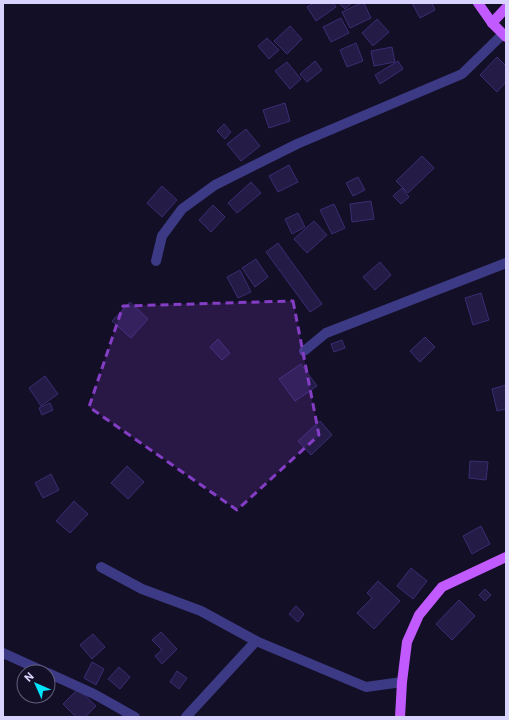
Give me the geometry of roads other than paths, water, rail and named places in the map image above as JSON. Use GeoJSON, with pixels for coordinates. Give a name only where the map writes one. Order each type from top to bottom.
{"type":"FeatureCollection","features":[{"type":"Feature","properties":{"kind":"main road"},"geometry":{"type":"LineString","coordinates":[[478,3],[492,23],[504,36]]}},
{"type":"Feature","properties":{"kind":"main road"},"geometry":{"type":"LineString","coordinates":[[492,23],[506,8]]}},
{"type":"Feature","properties":{"kind":"main road"},"geometry":{"type":"LineString","coordinates":[[400,717],[402,682],[407,642],[419,615],[442,587],[506,557]]}},
{"type":"Feature","properties":{"kind":"street"},"geometry":{"type":"LineString","coordinates":[[156,261],[162,236],[182,209],[215,185],[297,144],[462,74],[504,36]]}},
{"type":"Feature","properties":{"kind":"street"},"geometry":{"type":"LineString","coordinates":[[304,351],[326,333],[506,263]]}},
{"type":"Feature","properties":{"kind":"street"},"geometry":{"type":"LineString","coordinates":[[101,567],[142,589],[201,611],[256,641],[366,687],[402,682]]}},
{"type":"Feature","properties":{"kind":"street"},"geometry":{"type":"LineString","coordinates":[[186,717],[256,641]]}},
{"type":"Feature","properties":{"kind":"street"},"geometry":{"type":"LineString","coordinates":[[3,653],[27,664]]}},
{"type":"Feature","properties":{"kind":"street"},"geometry":{"type":"LineString","coordinates":[[56,677],[94,694],[134,717]]}}]}
